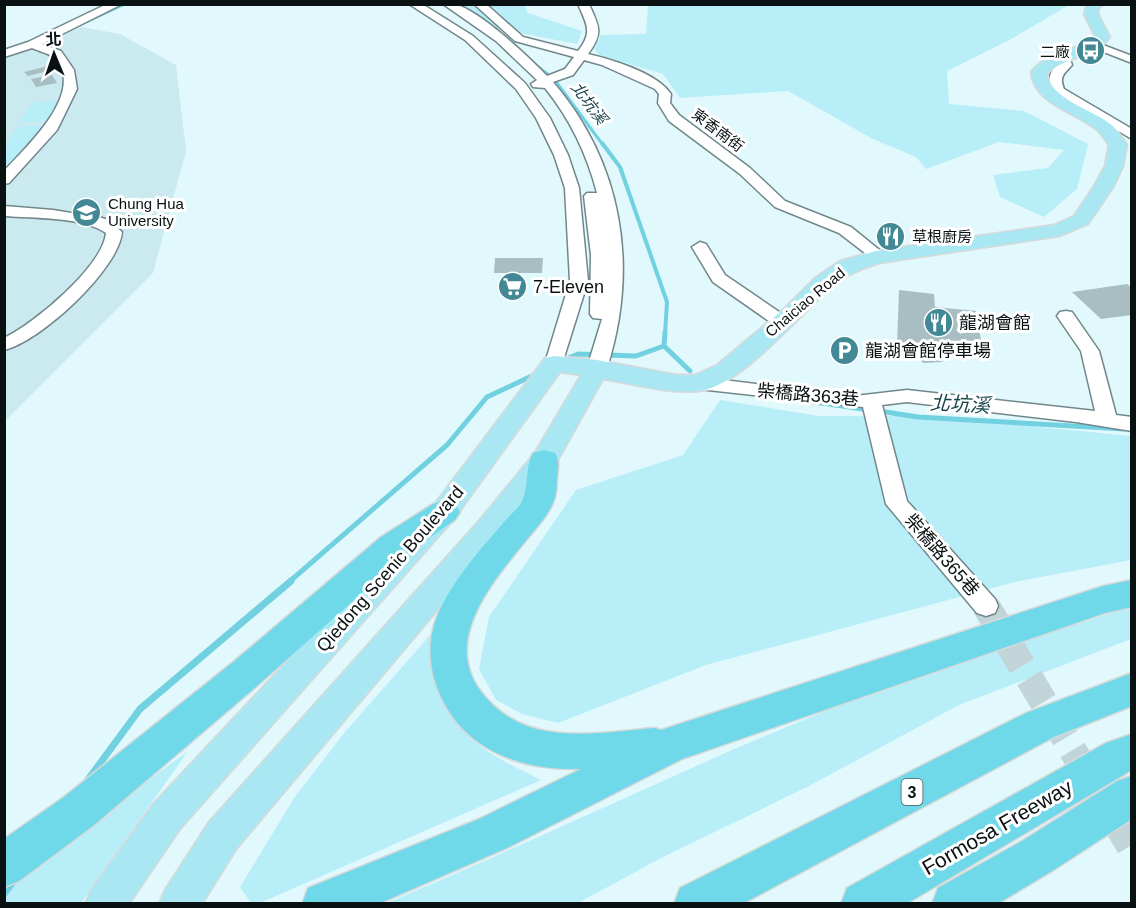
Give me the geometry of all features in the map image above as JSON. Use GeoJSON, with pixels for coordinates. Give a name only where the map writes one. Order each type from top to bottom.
{"type":"FeatureCollection","features":[{"type":"Feature","properties":{"kind":"highway"},"geometry":{"type":"LineString","coordinates":[[544,460],[536,505],[488,567],[458,612],[450,646],[450,675],[467,706],[479,720],[498,736],[520,745],[541,749],[579,751],[670,745]]}},
{"type":"Feature","properties":{"kind":"highway"},"geometry":{"type":"LineString","coordinates":[[12,861],[76,813],[245,674],[393,546],[444,512]]}},
{"type":"Feature","properties":{"kind":"highway"},"geometry":{"type":"LineString","coordinates":[[324,903],[494,832],[670,745],[1131,592]]}},
{"type":"Feature","properties":{"kind":"highway","name":"3"},"geometry":{"type":"LineString","coordinates":[[696,903],[1040,725],[1131,689]]}},
{"type":"Feature","properties":{"kind":"highway","name":"Formosa Freeway"},"geometry":{"type":"LineString","coordinates":[[864,903],[1131,752]]}},
{"type":"Feature","properties":{"kind":"highway"},"geometry":{"type":"LineString","coordinates":[[954,903],[1037,856],[1131,795]]}},
{"type":"Feature","properties":{"kind":"highway"},"geometry":{"type":"LineString","coordinates":[[992,903],[1037,856]]}},
{"type":"Feature","properties":{"kind":"main road"},"geometry":{"type":"LineString","coordinates":[[1095,45],[1103,37],[1091,14],[1093,6],[1098,4]]}},
{"type":"Feature","properties":{"kind":"main road","name":"Chaiciao Road"},"geometry":{"type":"LineString","coordinates":[[554,363],[676,382],[699,383],[726,370],[823,284],[848,266],[880,257],[1059,230],[1081,220],[1104,186],[1114,165],[1118,145],[1104,127],[1054,97],[1040,83],[1039,72],[1047,64],[1095,45]]}},
{"type":"Feature","properties":{"kind":"main road","name":"Qiedong Scenic Boulevard"},"geometry":{"type":"LineString","coordinates":[[105,903],[167,816],[444,512],[554,363]]}},
{"type":"Feature","properties":{"kind":"main road"},"geometry":{"type":"LineString","coordinates":[[179,903],[224,835],[480,539],[544,460],[597,368]]}},
{"type":"Feature","properties":{"kind":"street"},"geometry":{"type":"LineString","coordinates":[[4,54],[32,44],[117,4]]}},
{"type":"Feature","properties":{"kind":"street"},"geometry":{"type":"LineString","coordinates":[[403,4],[456,33]]}},
{"type":"Feature","properties":{"kind":"street","name":"Qiedong Scenic Boulevard"},"geometry":{"type":"LineString","coordinates":[[414,4],[456,33],[469,38],[516,86],[543,118],[561,155],[572,188],[579,281],[554,363]]}},
{"type":"Feature","properties":{"kind":"street"},"geometry":{"type":"LineString","coordinates":[[434,4],[487,38],[541,83],[562,116],[582,160]]}},
{"type":"Feature","properties":{"kind":"street"},"geometry":{"type":"LineString","coordinates":[[448,4],[499,38],[572,116],[604,187],[612,223],[616,278],[608,342],[597,368]]}},
{"type":"Feature","properties":{"kind":"street","name":"東香南街"},"geometry":{"type":"LineString","coordinates":[[478,4],[519,39],[606,62],[659,86],[665,94],[664,103],[674,118],[754,178],[780,204],[845,230],[880,257]]}},
{"type":"Feature","properties":{"kind":"street"},"geometry":{"type":"LineString","coordinates":[[541,83],[569,72],[591,42],[594,29],[583,4]]}},
{"type":"Feature","properties":{"kind":"street"},"geometry":{"type":"LineString","coordinates":[[4,180],[52,127],[71,89],[68,70],[57,54],[32,44]]}},
{"type":"Feature","properties":{"kind":"street"},"geometry":{"type":"LineString","coordinates":[[1095,45],[1131,60]]}},
{"type":"Feature","properties":{"kind":"street"},"geometry":{"type":"LineString","coordinates":[[1064,57],[1066,66],[1057,71],[1055,81],[1059,91],[1131,135]]}},
{"type":"Feature","properties":{"kind":"street"},"geometry":{"type":"LineString","coordinates":[[516,86],[550,156],[561,197],[565,277]]}},
{"type":"Feature","properties":{"kind":"street"},"geometry":{"type":"LineString","coordinates":[[580,131],[582,160],[597,222],[601,279],[597,368]]}},
{"type":"Feature","properties":{"kind":"street"},"geometry":{"type":"LineString","coordinates":[[4,211],[53,215],[102,223],[114,232],[113,244],[99,265],[58,310],[27,334],[4,345]]}},
{"type":"Feature","properties":{"kind":"street"},"geometry":{"type":"LineString","coordinates":[[554,363],[552,333],[576,221]]}},
{"type":"Feature","properties":{"kind":"street"},"geometry":{"type":"LineString","coordinates":[[699,247],[719,278],[782,322]]}},
{"type":"Feature","properties":{"kind":"street"},"geometry":{"type":"LineString","coordinates":[[1066,316],[1090,351],[1107,421]]}},
{"type":"Feature","properties":{"kind":"street","name":"柴橋路363巷"},"geometry":{"type":"LineString","coordinates":[[699,383],[855,402],[873,409],[907,396],[1076,415],[1131,424]]}},
{"type":"Feature","properties":{"kind":"street","name":"柴橋路365巷"},"geometry":{"type":"LineString","coordinates":[[873,409],[897,504],[986,606]]}},
{"type":"Feature","properties":{"kind":"shaded area"},"geometry":{"type":"Polygon","coordinates":[[[453,5],[524,5],[528,13],[582,31],[577,44],[488,27],[453,5]]]}},
{"type":"Feature","properties":{"kind":"shaded area"},"geometry":{"type":"Polygon","coordinates":[[[648,5],[1069,5],[1011,39],[947,71],[949,104],[1024,111],[1088,144],[1077,189],[1044,217],[1000,197],[993,175],[1048,168],[1064,150],[999,142],[926,169],[916,157],[873,139],[788,91],[680,98],[663,74],[599,55],[594,48],[601,35],[646,34],[648,5]]]}},
{"type":"Feature","properties":{"kind":"shaded area","name":"Chung Hua University"},"geometry":{"type":"Polygon","coordinates":[[[81,27],[120,34],[176,65],[186,151],[153,273],[5,421],[5,56],[81,27]]]}},
{"type":"Feature","properties":{"kind":"shaded area"},"geometry":{"type":"Polygon","coordinates":[[[60,101],[47,121],[19,123],[33,102],[60,101]]]}},
{"type":"Feature","properties":{"kind":"shaded area"},"geometry":{"type":"Polygon","coordinates":[[[47,125],[5,173],[5,146],[17,127],[47,125]]]}},
{"type":"Feature","properties":{"kind":"shaded area"},"geometry":{"type":"Polygon","coordinates":[[[720,400],[819,416],[927,416],[1131,436],[1131,560],[1015,582],[706,665],[558,723],[522,714],[496,700],[479,669],[489,617],[576,490],[683,455],[720,400]]]}},
{"type":"Feature","properties":{"kind":"shaded area"},"geometry":{"type":"Polygon","coordinates":[[[1131,607],[1131,639],[959,705],[809,786],[663,857],[578,903],[385,904],[741,746],[912,675],[1131,607]]]}},
{"type":"Feature","properties":{"kind":"shaded area"},"geometry":{"type":"Polygon","coordinates":[[[446,617],[447,697],[451,712],[459,726],[470,738],[498,758],[541,780],[260,903],[251,903],[240,887],[294,798],[345,732],[446,617]]]}},
{"type":"Feature","properties":{"kind":"shaded area"},"geometry":{"type":"Polygon","coordinates":[[[188,751],[81,903],[5,904],[5,886],[188,751]]]}},
{"type":"Feature","properties":{"kind":"building"},"geometry":{"type":"Polygon","coordinates":[[[52,65],[56,69],[28,76],[24,72],[52,65]]]}},
{"type":"Feature","properties":{"kind":"building"},"geometry":{"type":"Polygon","coordinates":[[[52,75],[57,83],[36,87],[31,79],[52,75]]]}},
{"type":"Feature","properties":{"kind":"building"},"geometry":{"type":"Polygon","coordinates":[[[495,258],[543,258],[542,273],[494,273],[495,258]]]}},
{"type":"Feature","properties":{"kind":"building"},"geometry":{"type":"Polygon","coordinates":[[[1127,284],[1132,288],[1132,315],[1101,319],[1072,292],[1127,284]]]}},
{"type":"Feature","properties":{"kind":"building","name":"龍湖會館"},"geometry":{"type":"Polygon","coordinates":[[[899,290],[934,294],[935,307],[976,311],[984,358],[950,354],[942,362],[924,363],[912,356],[909,347],[897,346],[899,290]]]}},
{"type":"Feature","properties":{"kind":"waterway"},"geometry":{"type":"LineString","coordinates":[[88,21],[125,4]]}},
{"type":"Feature","properties":{"kind":"waterway","name":"北坑溪"},"geometry":{"type":"LineString","coordinates":[[534,64],[549,75]]}},
{"type":"Feature","properties":{"kind":"waterway","name":"北坑溪"},"geometry":{"type":"LineString","coordinates":[[554,79],[603,145]]}},
{"type":"Feature","properties":{"kind":"waterway","name":"北坑溪"},"geometry":{"type":"LineString","coordinates":[[602,143],[620,167],[667,302],[665,334]]}},
{"type":"Feature","properties":{"kind":"waterway","name":"北坑溪"},"geometry":{"type":"LineString","coordinates":[[664,346],[665,332]]}},
{"type":"Feature","properties":{"kind":"waterway"},"geometry":{"type":"LineString","coordinates":[[566,359],[578,354],[636,356],[664,346]]}},
{"type":"Feature","properties":{"kind":"waterway","name":"北坑溪"},"geometry":{"type":"LineString","coordinates":[[664,346],[690,371]]}},
{"type":"Feature","properties":{"kind":"waterway"},"geometry":{"type":"LineString","coordinates":[[289,582],[447,445],[487,397],[536,374]]}},
{"type":"Feature","properties":{"kind":"waterway","name":"北坑溪"},"geometry":{"type":"LineString","coordinates":[[793,399],[870,410]]}},
{"type":"Feature","properties":{"kind":"waterway","name":"北坑溪"},"geometry":{"type":"LineString","coordinates":[[879,411],[918,417],[1124,429]]}},
{"type":"Feature","properties":{"kind":"waterway"},"geometry":{"type":"LineString","coordinates":[[87,781],[140,709],[291,581]]}},
{"type":"Feature","properties":{"kind":"waterway"},"geometry":{"type":"LineString","coordinates":[[4,894],[16,878]]}},
{"type":"Feature","properties":{"kind":"tunnel"},"geometry":{"type":"LineString","coordinates":[[986,606],[1132,849]]}},
{"type":"Feature","properties":{"kind":"place","name":"二廠"},"geometry":{"type":"Point","coordinates":[1091,51]}},
{"type":"Feature","properties":{"kind":"place","name":"Chung Hua University"},"geometry":{"type":"Point","coordinates":[87,212]}},
{"type":"Feature","properties":{"kind":"place","name":"草根廚房"},"geometry":{"type":"Point","coordinates":[891,236]}},
{"type":"Feature","properties":{"kind":"place","name":"7-Eleven"},"geometry":{"type":"Point","coordinates":[512,287]}},
{"type":"Feature","properties":{"kind":"place","name":"龍湖會館"},"geometry":{"type":"Point","coordinates":[938,323]}},
{"type":"Feature","properties":{"kind":"place","name":"龍湖會館停車場"},"geometry":{"type":"Point","coordinates":[844,351]}}]}
